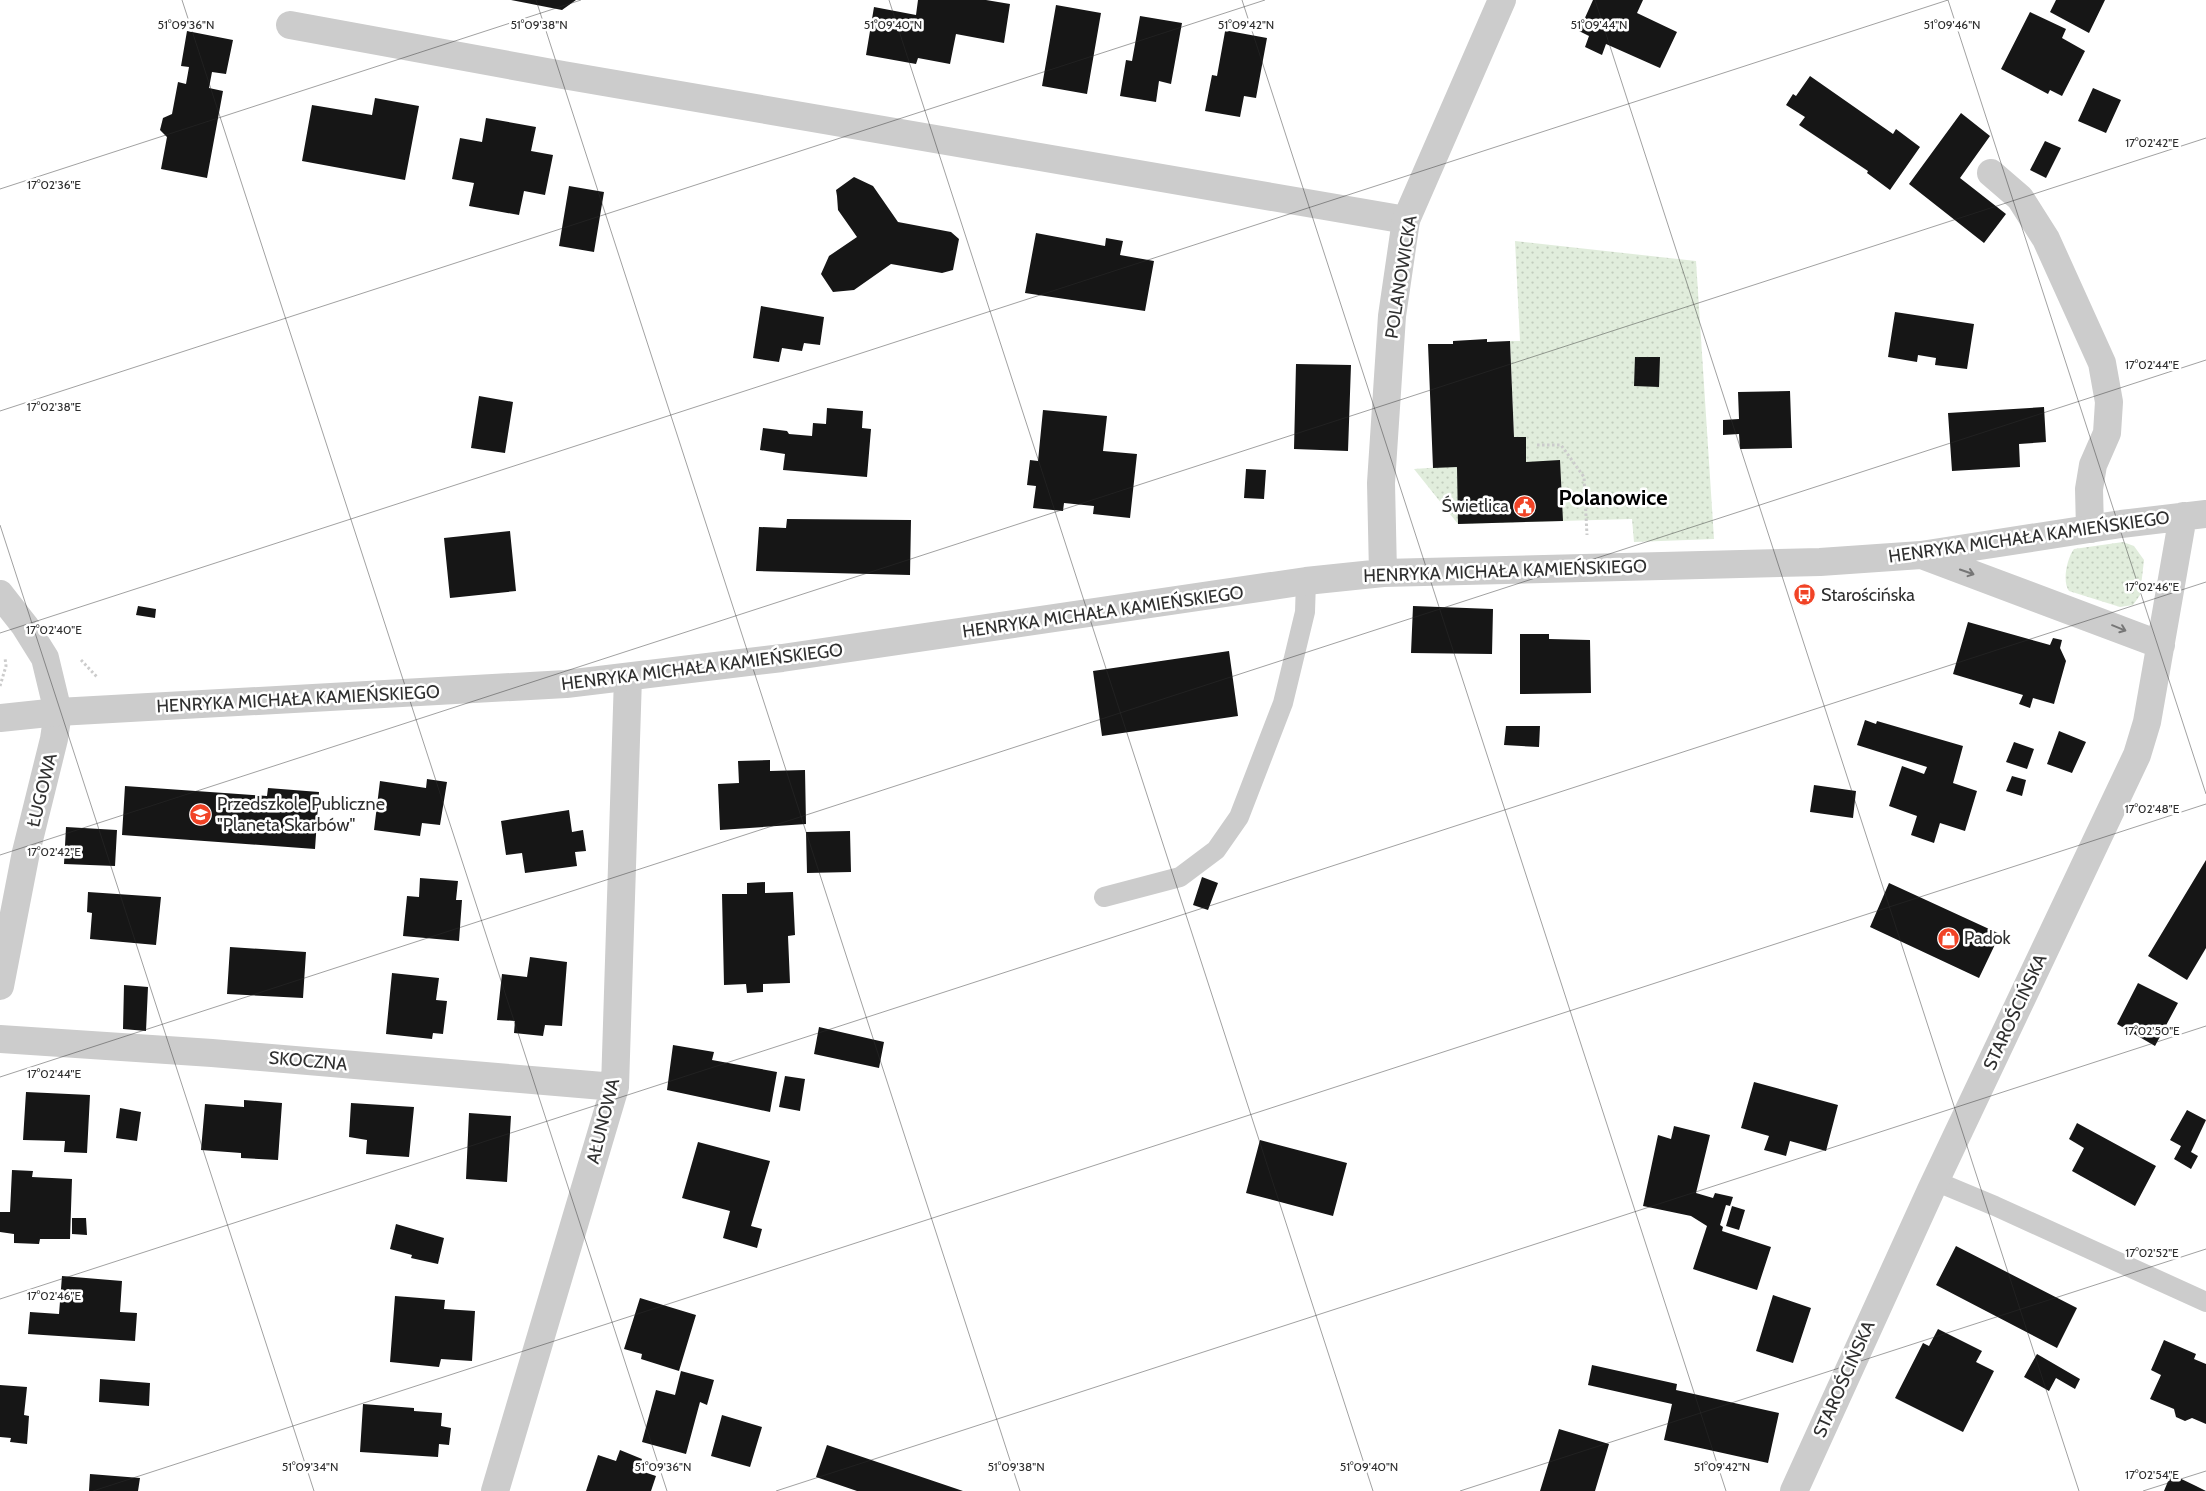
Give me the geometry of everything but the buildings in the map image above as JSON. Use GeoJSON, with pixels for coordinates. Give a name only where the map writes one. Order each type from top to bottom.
{"type":"FeatureCollection","features":[{"type":"Feature","properties":{"kind":"street","name":"POLANOWICKA"},"geometry":{"type":"LineString","coordinates":[[1383,573],[1381,473],[1392,316],[1406,220],[1502,0]]}},
{"type":"Feature","properties":{"kind":"street"},"geometry":{"type":"LineString","coordinates":[[290,24],[573,77],[1406,220]]}},
{"type":"Feature","properties":{"kind":"street"},"geometry":{"type":"LineString","coordinates":[[1991,174],[2020,198],[2046,239],[2102,363],[2109,402],[2107,433],[2092,473],[2089,489],[2090,529]]}},
{"type":"Feature","properties":{"kind":"street","name":"HENRYKA MICHAŁA KAMIEŃSKIEGO"},"geometry":{"type":"LineString","coordinates":[[0,718],[58,712],[491,690],[628,677],[782,658],[1306,581],[1383,573],[1820,562],[1921,556],[2090,529],[2195,515]]}},
{"type":"Feature","properties":{"kind":"street","name":"STAROŚCIŃSKA"},"geometry":{"type":"LineString","coordinates":[[1794,1491],[1935,1181],[2137,755],[2147,722],[2161,645],[2195,515]]}},
{"type":"Feature","properties":{"kind":"street"},"geometry":{"type":"LineString","coordinates":[[1921,556],[2022,591],[2161,645]]}},
{"type":"Feature","properties":{"kind":"street"},"geometry":{"type":"LineString","coordinates":[[0,594],[26,626],[45,658],[58,712]]}},
{"type":"Feature","properties":{"kind":"street","name":"AŁUNOWA"},"geometry":{"type":"LineString","coordinates":[[495,1491],[615,1087],[628,677]]}},
{"type":"Feature","properties":{"kind":"street","name":"ŁUGOWA"},"geometry":{"type":"LineString","coordinates":[[0,986],[26,852],[54,739],[58,712]]}},
{"type":"Feature","properties":{"kind":"street","name":"SKOCZNA"},"geometry":{"type":"LineString","coordinates":[[0,1039],[222,1054],[615,1087]]}},
{"type":"Feature","properties":{"kind":"lane"},"geometry":{"type":"LineString","coordinates":[[1104,896],[1180,877],[1216,850],[1239,817],[1283,703],[1305,612],[1306,581]]}},
{"type":"Feature","properties":{"kind":"lane"},"geometry":{"type":"LineString","coordinates":[[1935,1181],[1995,1206],[2206,1302]]}},
{"type":"Feature","properties":{"kind":"path"},"geometry":{"type":"LineString","coordinates":[[1537,445],[1561,445],[1584,477],[1588,543]]}},
{"type":"Feature","properties":{"kind":"path"},"geometry":{"type":"LineString","coordinates":[[0,686],[6,666]]}},
{"type":"Feature","properties":{"kind":"green space"},"geometry":{"type":"Polygon","coordinates":[[[1515,241],[1696,261],[1714,539],[1634,542],[1632,519],[1458,524],[1414,469],[1515,462],[1510,341],[1520,341],[1515,241]]]}},
{"type":"Feature","properties":{"kind":"green space"},"geometry":{"type":"Polygon","coordinates":[[[2123,542],[2134,546],[2144,560],[2140,595],[2133,605],[2120,607],[2069,591],[2066,582],[2066,570],[2074,549],[2123,542]]]}},
{"type":"Feature","properties":{"kind":"place","name":"Świetlica"},"geometry":{"type":"Point","coordinates":[1525,506]}},
{"type":"Feature","properties":{"kind":"place","name":"Starościńska"},"geometry":{"type":"Point","coordinates":[1805,595]}},
{"type":"Feature","properties":{"kind":"place","name":"Przedszkole Publiczne \"Planeta Skarbów\""},"geometry":{"type":"Point","coordinates":[201,814]}},
{"type":"Feature","properties":{"kind":"place","name":"Padok"},"geometry":{"type":"Point","coordinates":[1948,938]}},
{"type":"Feature","properties":{"kind":"district","name":"Polanowice"},"geometry":{"type":"Point","coordinates":[1613,497]}}]}
